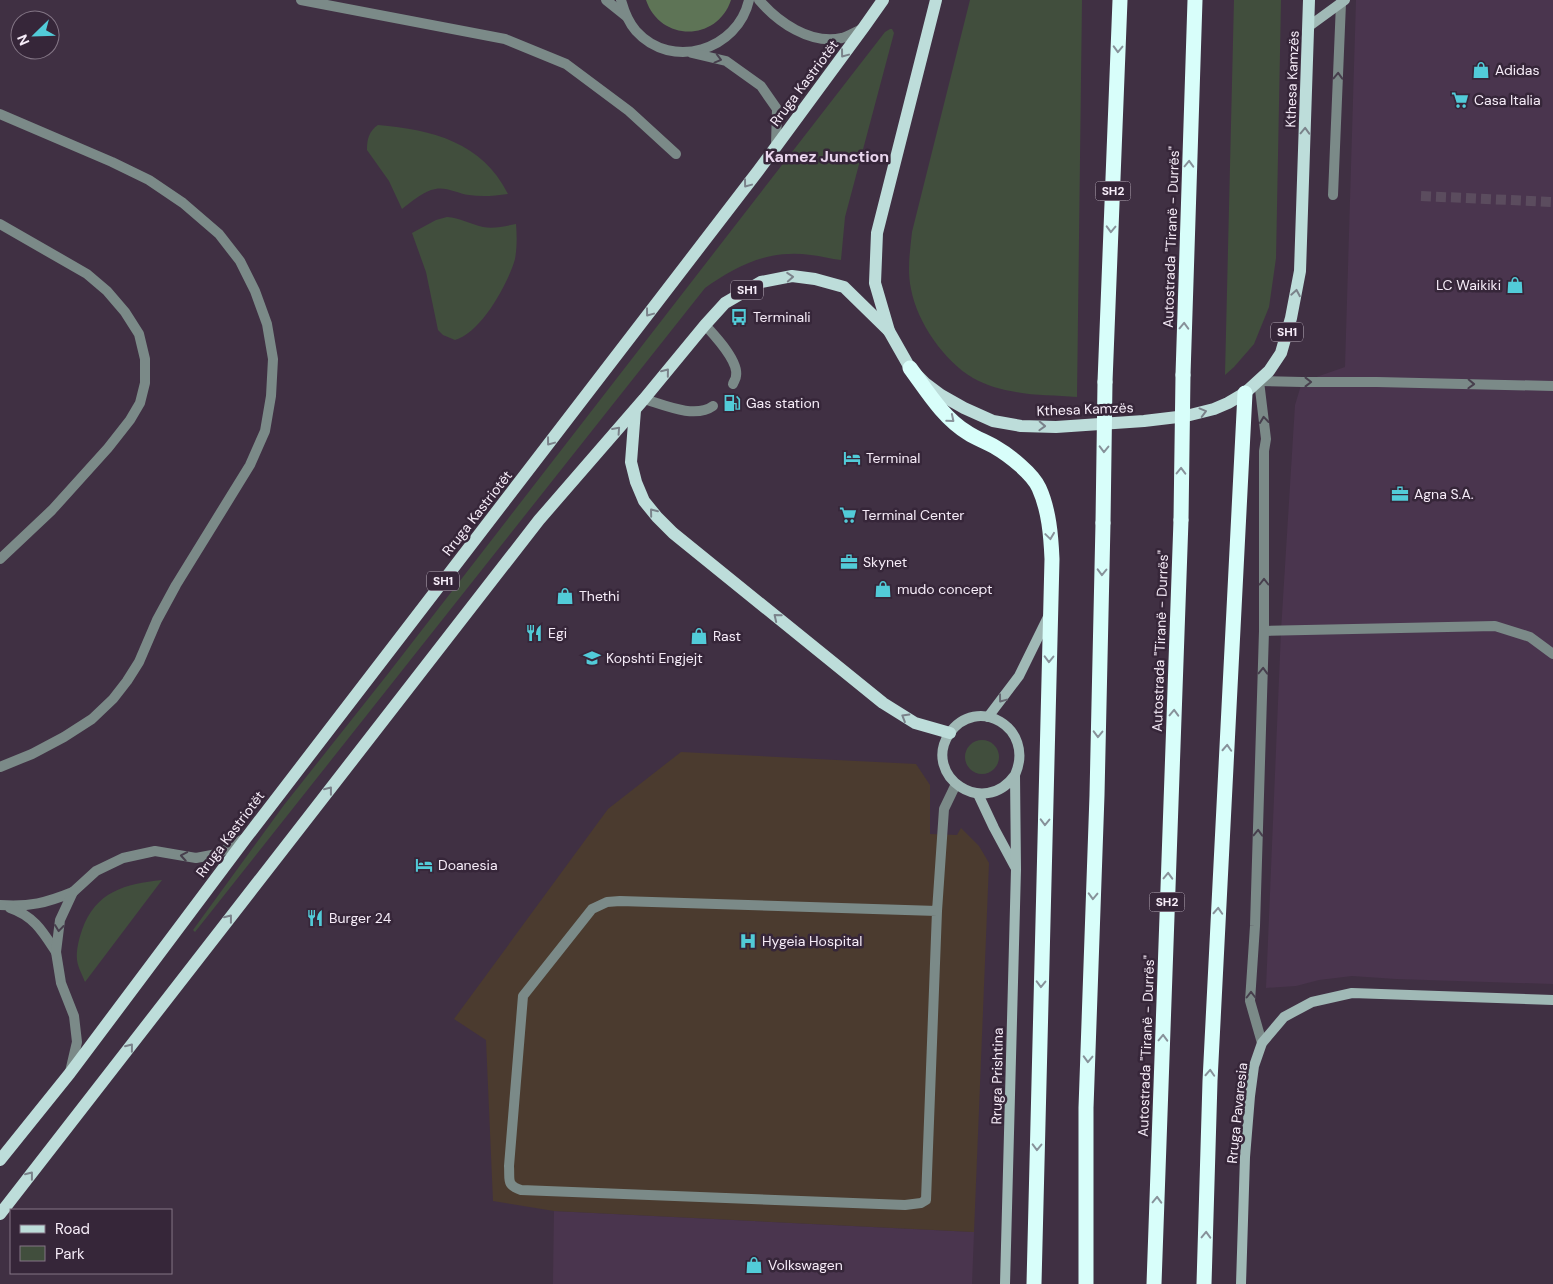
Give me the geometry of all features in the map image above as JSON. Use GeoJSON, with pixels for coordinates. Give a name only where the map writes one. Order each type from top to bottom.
{"type":"FeatureCollection","features":[{"type":"Feature","properties":{"kind":"highway","name":"SH2"},"geometry":{"type":"LineString","coordinates":[[1086,1284],[1086,1108],[1097,795],[1105,382],[1120,0]]}},
{"type":"Feature","properties":{"kind":"highway","name":"Autostrada \"Tiranë - Durrës\""},"geometry":{"type":"LineString","coordinates":[[1154,1284],[1181,520],[1183,375],[1195,0]]}},
{"type":"Feature","properties":{"kind":"highway"},"geometry":{"type":"LineString","coordinates":[[910,368],[942,411],[967,433],[996,447],[1019,464],[1039,487],[1047,514],[1051,541],[1051,611],[1034,1284]]}},
{"type":"Feature","properties":{"kind":"highway"},"geometry":{"type":"LineString","coordinates":[[1204,1284],[1210,1080],[1245,393]]}},
{"type":"Feature","properties":{"kind":"main road","name":"Rruga Kastriotët"},"geometry":{"type":"LineString","coordinates":[[0,1160],[70,1073],[246,838],[539,458],[776,145],[883,0]]}},
{"type":"Feature","properties":{"kind":"main road","name":"Kthesa Kamzës"},"geometry":{"type":"LineString","coordinates":[[936,0],[877,233],[875,282],[889,331],[910,368],[925,383],[964,408],[993,421],[1021,426],[1056,427],[1186,416],[1221,406],[1245,393],[1259,381],[1269,371],[1281,353],[1291,318],[1300,271],[1309,0]]}},
{"type":"Feature","properties":{"kind":"main road"},"geometry":{"type":"LineString","coordinates":[[1308,27],[1343,1]]}},
{"type":"Feature","properties":{"kind":"main road","name":"SH1"},"geometry":{"type":"LineString","coordinates":[[0,1214],[539,520],[725,304],[761,282],[792,276],[815,279],[844,287],[889,331]]}},
{"type":"Feature","properties":{"kind":"main road"},"geometry":{"type":"LineString","coordinates":[[635,410],[631,462],[644,501],[657,518],[883,703],[915,723],[950,732]]}},
{"type":"Feature","properties":{"kind":"main road"},"geometry":{"type":"LineString","coordinates":[[1015,775],[1005,786],[996,791],[978,794],[966,791],[956,784],[946,770],[944,761],[945,744],[950,732],[958,725],[978,717],[988,717],[1019,676],[1051,611]]}},
{"type":"Feature","properties":{"kind":"main road","name":"Rruga Prishtina"},"geometry":{"type":"LineString","coordinates":[[988,717],[1006,725],[1016,737],[1020,756],[1019,766],[1015,775],[1016,869],[1005,1284]]}},
{"type":"Feature","properties":{"kind":"main road","name":"Rruga Prishtina"},"geometry":{"type":"LineString","coordinates":[[978,794],[1016,869]]}},
{"type":"Feature","properties":{"kind":"main road","name":"Rruga Pavaresia"},"geometry":{"type":"LineString","coordinates":[[1241,1284],[1245,1157],[1254,1066],[1262,1043],[1284,1017],[1312,1002],[1352,993],[1553,1000]]}},
{"type":"Feature","properties":{"kind":"street"},"geometry":{"type":"LineString","coordinates":[[300,0],[505,40],[566,64],[629,111],[676,154]]}},
{"type":"Feature","properties":{"kind":"street"},"geometry":{"type":"LineString","coordinates":[[606,0],[626,16],[637,32],[652,44],[670,51],[689,52],[726,61],[762,86],[776,110],[776,145]]}},
{"type":"Feature","properties":{"kind":"street"},"geometry":{"type":"LineString","coordinates":[[621,0],[626,16]]}},
{"type":"Feature","properties":{"kind":"street"},"geometry":{"type":"LineString","coordinates":[[689,52],[708,48],[724,39],[738,26],[747,9],[749,0]]}},
{"type":"Feature","properties":{"kind":"street"},"geometry":{"type":"LineString","coordinates":[[758,0],[768,11],[800,32],[820,39],[842,38],[864,27]]}},
{"type":"Feature","properties":{"kind":"street"},"geometry":{"type":"LineString","coordinates":[[1333,195],[1343,1]]}},
{"type":"Feature","properties":{"kind":"street"},"geometry":{"type":"LineString","coordinates":[[0,114],[149,180],[183,203],[219,234],[240,261],[255,291],[267,324],[273,359],[271,396],[265,431],[250,464],[164,606],[139,662],[127,681],[113,699],[92,719],[32,754],[0,767]]}},
{"type":"Feature","properties":{"kind":"street"},"geometry":{"type":"LineString","coordinates":[[0,224],[87,274],[107,291],[125,312],[139,334],[145,359],[145,383],[140,403],[130,420],[108,448],[52,510],[0,559]]}},
{"type":"Feature","properties":{"kind":"street"},"geometry":{"type":"LineString","coordinates":[[705,325],[723,346],[734,364],[736,375],[733,384]]}},
{"type":"Feature","properties":{"kind":"street"},"geometry":{"type":"LineString","coordinates":[[1262,1043],[1250,1001],[1255,916],[1264,631],[1264,451],[1266,439],[1259,381],[1553,386]]}},
{"type":"Feature","properties":{"kind":"street"},"geometry":{"type":"LineString","coordinates":[[644,399],[691,412],[707,410],[713,406]]}},
{"type":"Feature","properties":{"kind":"street"},"geometry":{"type":"LineString","coordinates":[[1264,631],[1495,626],[1530,637],[1553,654]]}},
{"type":"Feature","properties":{"kind":"street"},"geometry":{"type":"LineString","coordinates":[[937,911],[620,901],[599,904],[584,918],[523,996],[509,1166],[512,1188],[521,1190],[905,1205],[921,1203],[926,1200],[937,911],[944,809],[956,784]]}},
{"type":"Feature","properties":{"kind":"street"},"geometry":{"type":"LineString","coordinates":[[1,905],[30,906],[52,901],[73,892],[96,871],[123,858],[155,851],[196,858],[217,854],[246,838]]}},
{"type":"Feature","properties":{"kind":"street"},"geometry":{"type":"LineString","coordinates":[[70,1073],[77,1042],[74,1016],[61,982],[56,952],[60,920],[73,892]]}},
{"type":"Feature","properties":{"kind":"street"},"geometry":{"type":"LineString","coordinates":[[1,905],[24,913],[40,927],[56,952]]}},
{"type":"Feature","properties":{"kind":"shaded area"},"geometry":{"type":"Polygon","coordinates":[[[1356,0],[1553,0],[1553,984],[1352,976],[1319,980],[1296,986],[1266,988],[1281,631],[1295,405],[1302,382],[1345,367],[1356,0]]]}},
{"type":"Feature","properties":{"kind":"shaded area","name":"Hygeia Hospital"},"geometry":{"type":"Polygon","coordinates":[[[681,752],[916,764],[930,785],[930,834],[957,835],[961,828],[979,846],[989,863],[974,1232],[554,1211],[493,1201],[486,1040],[454,1019],[608,809],[681,752]]]}},
{"type":"Feature","properties":{"kind":"shaded area"},"geometry":{"type":"Polygon","coordinates":[[[554,1211],[974,1232],[972,1284],[553,1284],[554,1211]]]}},
{"type":"Feature","properties":{"kind":"green space"},"geometry":{"type":"Polygon","coordinates":[[[646,0],[731,0],[724,14],[714,24],[702,30],[689,32],[675,30],[663,24],[653,14],[646,0]]]}},
{"type":"Feature","properties":{"kind":"green space"},"geometry":{"type":"Polygon","coordinates":[[[970,0],[1082,0],[1077,397],[1031,394],[999,389],[973,378],[952,362],[933,340],[914,302],[909,275],[912,232],[970,0]]]}},
{"type":"Feature","properties":{"kind":"green space"},"geometry":{"type":"Polygon","coordinates":[[[1234,0],[1281,0],[1276,258],[1269,307],[1254,344],[1225,375],[1234,0]]]}},
{"type":"Feature","properties":{"kind":"green space"},"geometry":{"type":"Polygon","coordinates":[[[890,29],[894,33],[845,217],[841,260],[815,255],[782,254],[742,266],[705,288],[195,932],[193,930],[284,805],[387,675],[885,32],[890,29]]]}},
{"type":"Feature","properties":{"kind":"green space"},"geometry":{"type":"Polygon","coordinates":[[[378,125],[436,135],[454,142],[484,162],[497,176],[508,194],[479,196],[441,188],[423,194],[402,209],[389,181],[367,150],[369,136],[378,125]]]}},
{"type":"Feature","properties":{"kind":"green space"},"geometry":{"type":"Polygon","coordinates":[[[447,217],[487,228],[516,224],[515,259],[500,294],[484,318],[465,336],[455,340],[443,335],[438,330],[426,272],[412,233],[436,220],[447,217]]]}},
{"type":"Feature","properties":{"kind":"green space"},"geometry":{"type":"Polygon","coordinates":[[[982,740],[989,741],[994,745],[998,750],[998,764],[994,769],[989,773],[982,774],[975,773],[970,769],[966,764],[965,757],[966,750],[970,745],[975,741],[982,740]]]}},
{"type":"Feature","properties":{"kind":"green space"},"geometry":{"type":"Polygon","coordinates":[[[162,880],[85,982],[79,969],[77,948],[82,930],[95,906],[113,892],[124,887],[162,880]]]}},
{"type":"Feature","properties":{"kind":"tunnel"},"geometry":{"type":"LineString","coordinates":[[1421,196],[1553,202]]}},
{"type":"Feature","properties":{"kind":"place","name":"Adidas"},"geometry":{"type":"Point","coordinates":[1481,70]}},
{"type":"Feature","properties":{"kind":"place","name":"Casa Italia"},"geometry":{"type":"Point","coordinates":[1460,100]}},
{"type":"Feature","properties":{"kind":"place","name":"LC Waikiki"},"geometry":{"type":"Point","coordinates":[1515,285]}},
{"type":"Feature","properties":{"kind":"place","name":"Terminali"},"geometry":{"type":"Point","coordinates":[739,317]}},
{"type":"Feature","properties":{"kind":"place","name":"Gas station"},"geometry":{"type":"Point","coordinates":[732,403]}},
{"type":"Feature","properties":{"kind":"place","name":"Terminal"},"geometry":{"type":"Point","coordinates":[852,458]}},
{"type":"Feature","properties":{"kind":"place","name":"Agna S.A."},"geometry":{"type":"Point","coordinates":[1400,494]}},
{"type":"Feature","properties":{"kind":"place","name":"Terminal Center"},"geometry":{"type":"Point","coordinates":[848,515]}},
{"type":"Feature","properties":{"kind":"place","name":"Skynet"},"geometry":{"type":"Point","coordinates":[849,562]}},
{"type":"Feature","properties":{"kind":"place","name":"mudo concept"},"geometry":{"type":"Point","coordinates":[883,589]}},
{"type":"Feature","properties":{"kind":"place","name":"Thethi"},"geometry":{"type":"Point","coordinates":[565,596]}},
{"type":"Feature","properties":{"kind":"place","name":"Egi"},"geometry":{"type":"Point","coordinates":[534,633]}},
{"type":"Feature","properties":{"kind":"place","name":"Rast"},"geometry":{"type":"Point","coordinates":[699,636]}},
{"type":"Feature","properties":{"kind":"place","name":"Kopshti Engjejt"},"geometry":{"type":"Point","coordinates":[592,658]}},
{"type":"Feature","properties":{"kind":"place","name":"Doanesia"},"geometry":{"type":"Point","coordinates":[424,865]}},
{"type":"Feature","properties":{"kind":"place","name":"Burger 24"},"geometry":{"type":"Point","coordinates":[315,918]}},
{"type":"Feature","properties":{"kind":"place","name":"Hygeia Hospital"},"geometry":{"type":"Point","coordinates":[748,941]}},
{"type":"Feature","properties":{"kind":"place","name":"Volkswagen"},"geometry":{"type":"Point","coordinates":[754,1265]}},
{"type":"Feature","properties":{"kind":"district","name":"Kamez Junction"},"geometry":{"type":"Point","coordinates":[827,156]}}]}
